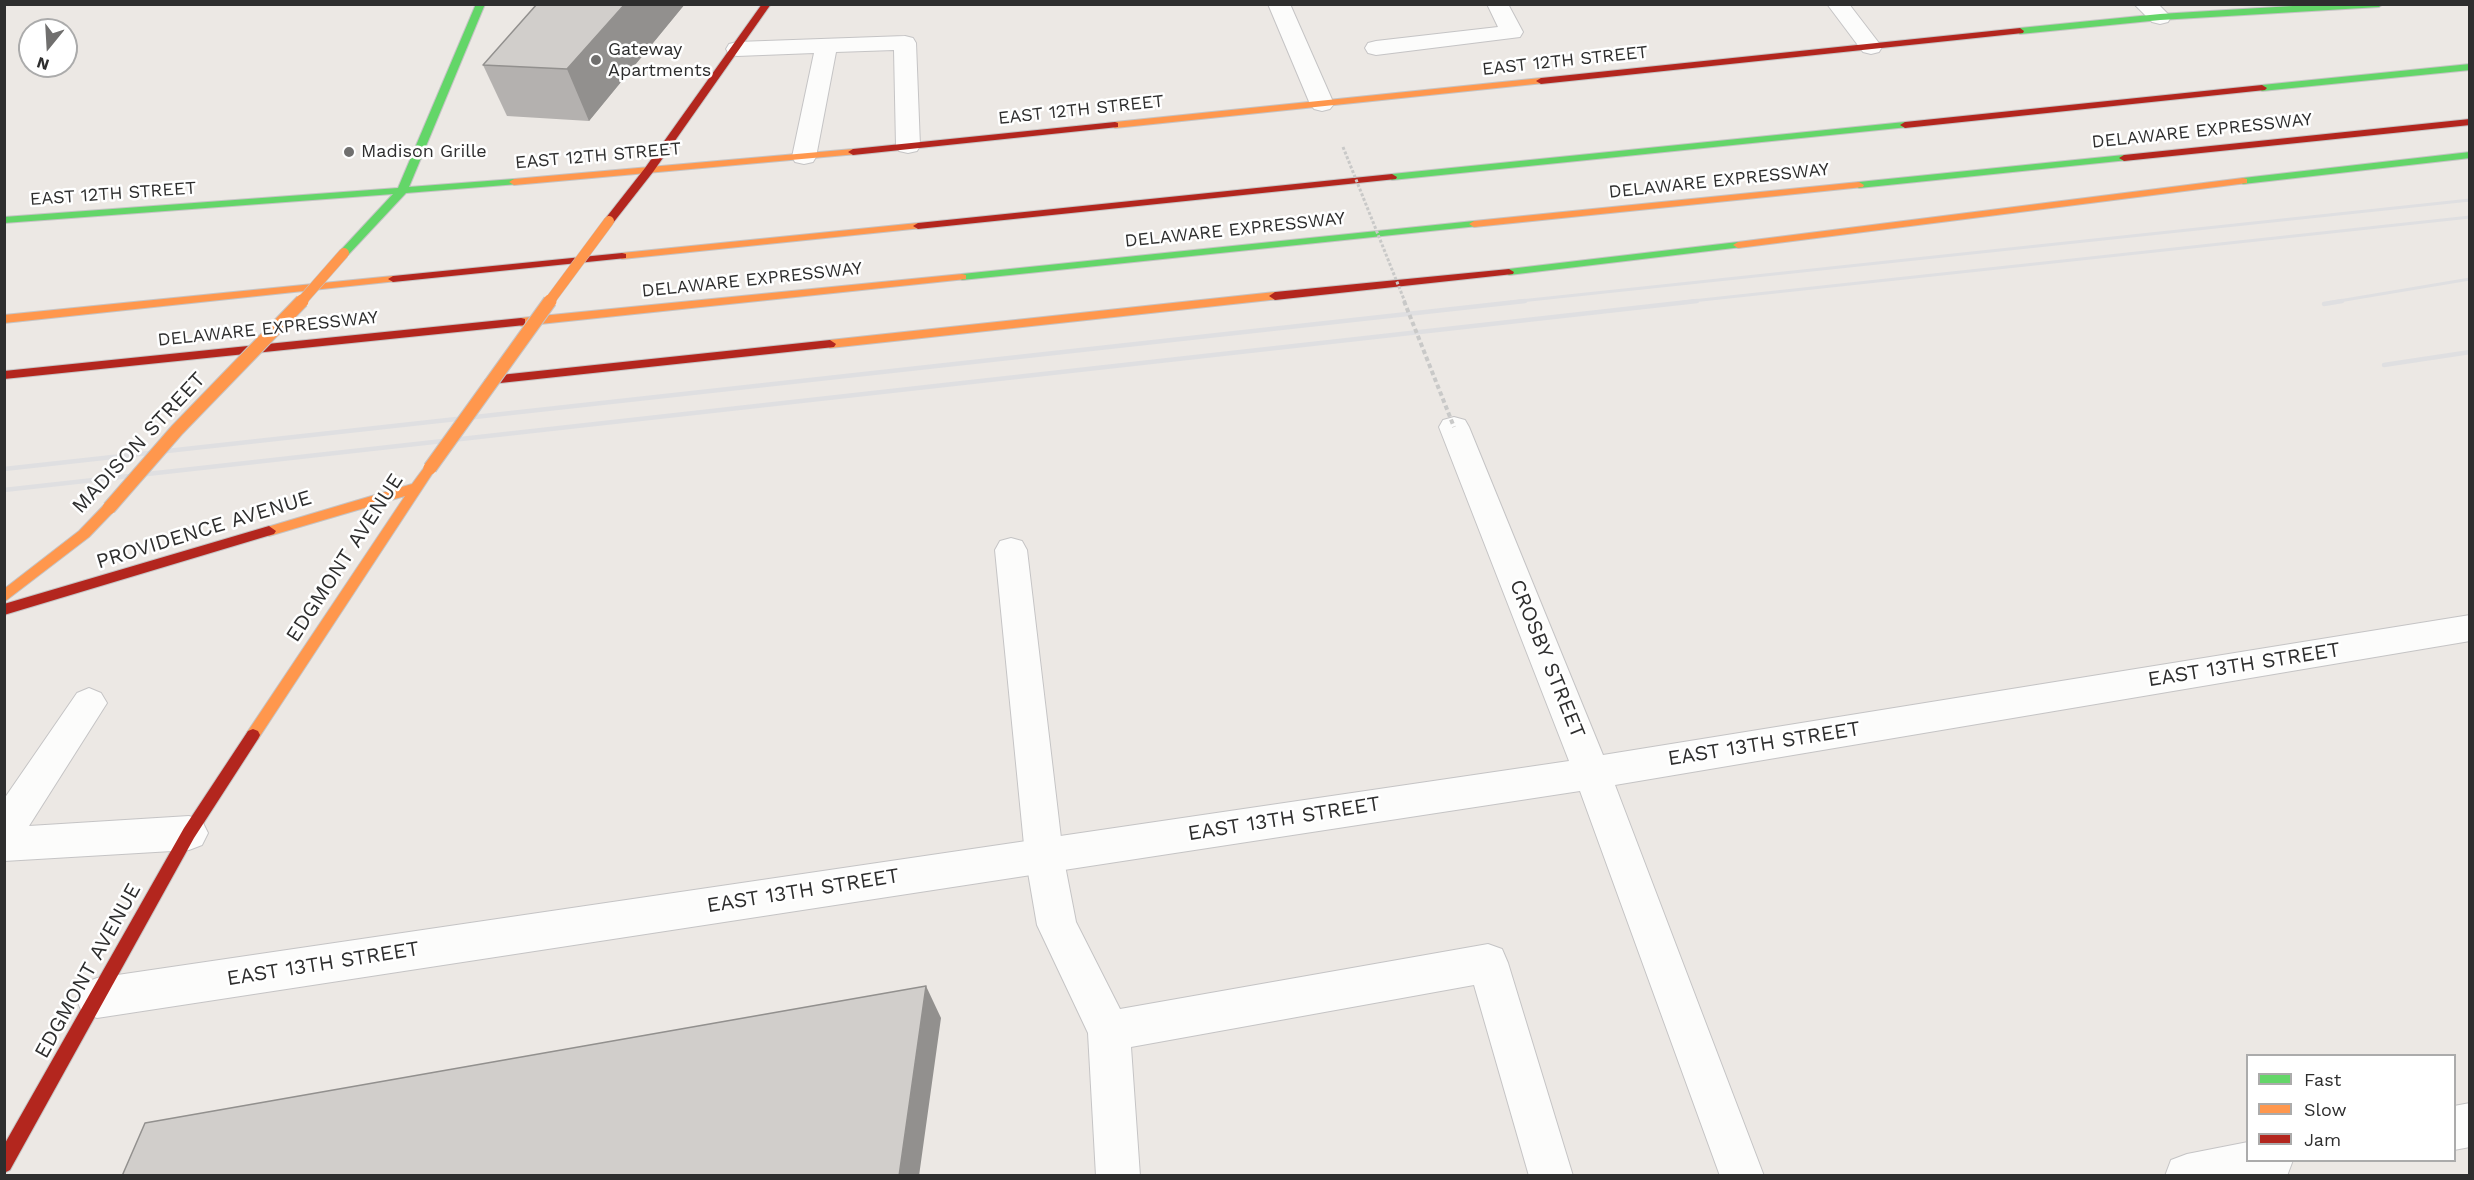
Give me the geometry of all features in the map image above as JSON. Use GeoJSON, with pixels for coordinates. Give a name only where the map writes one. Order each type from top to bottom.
{"type":"FeatureCollection","features":[{"type":"Feature","properties":{"kind":"main road","name":"MADISON STREET"},"geometry":{"type":"LineString","coordinates":[[4,597],[84,534],[177,430],[307,296],[402,190],[481,4]]}},
{"type":"Feature","properties":{"kind":"main road","name":"EDGMONT AVENUE"},"geometry":{"type":"LineString","coordinates":[[8,1150],[189,833],[416,488],[491,380],[649,170],[767,4]]}},
{"type":"Feature","properties":{"kind":"main road","name":"EAST 12TH STREET"},"geometry":{"type":"LineString","coordinates":[[4,220],[804,157],[1871,47],[2152,11],[2379,4]]}},
{"type":"Feature","properties":{"kind":"main road","name":"DELAWARE EXPRESSWAY"},"geometry":{"type":"LineString","coordinates":[[4,319],[2469,67]]}},
{"type":"Feature","properties":{"kind":"main road","name":"DELAWARE EXPRESSWAY"},"geometry":{"type":"LineString","coordinates":[[4,375],[2469,122]]}},
{"type":"Feature","properties":{"kind":"main road"},"geometry":{"type":"LineString","coordinates":[[491,380],[1664,255],[2011,209],[2469,154]]}},
{"type":"Feature","properties":{"kind":"main road","name":"PROVIDENCE AVENUE"},"geometry":{"type":"LineString","coordinates":[[4,610],[416,488]]}},
{"type":"Feature","properties":{"kind":"street"},"geometry":{"type":"LineString","coordinates":[[1280,4],[1322,104]]}},
{"type":"Feature","properties":{"kind":"street"},"geometry":{"type":"LineString","coordinates":[[1376,48],[1512,32],[1497,4]]}},
{"type":"Feature","properties":{"kind":"street"},"geometry":{"type":"LineString","coordinates":[[1837,4],[1871,47]]}},
{"type":"Feature","properties":{"kind":"street"},"geometry":{"type":"LineString","coordinates":[[737,49],[904,43],[908,146]]}},
{"type":"Feature","properties":{"kind":"street"},"geometry":{"type":"LineString","coordinates":[[804,157],[826,47]]}},
{"type":"Feature","properties":{"kind":"street","name":"CROSBY STREET"},"geometry":{"type":"LineString","coordinates":[[1454,427],[1592,772],[1742,1176]]}},
{"type":"Feature","properties":{"kind":"street"},"geometry":{"type":"LineString","coordinates":[[1011,550],[1044,855],[1057,925],[1109,1031],[1118,1176]]}},
{"type":"Feature","properties":{"kind":"street","name":"EAST 13TH STREET"},"geometry":{"type":"LineString","coordinates":[[96,998],[1592,772],[2469,628]]}},
{"type":"Feature","properties":{"kind":"street"},"geometry":{"type":"LineString","coordinates":[[4,831],[89,703]]}},
{"type":"Feature","properties":{"kind":"street"},"geometry":{"type":"LineString","coordinates":[[4,844],[189,833]]}},
{"type":"Feature","properties":{"kind":"street"},"geometry":{"type":"LineString","coordinates":[[1109,1031],[1488,963],[1551,1176]]}},
{"type":"Feature","properties":{"kind":"street"},"geometry":{"type":"LineString","coordinates":[[2187,1176],[2265,1162]]}},
{"type":"Feature","properties":{"kind":"path"},"geometry":{"type":"LineString","coordinates":[[1343,147],[1454,427]]}},
{"type":"Feature","properties":{"kind":"building"},"geometry":{"type":"Polygon","coordinates":[[[537,4],[625,4],[567,69],[483,65],[537,4]]]}},
{"type":"Feature","properties":{"kind":"building"},"geometry":{"type":"Polygon","coordinates":[[[926,986],[899,1176],[122,1176],[145,1123],[926,986]]]}},
{"type":"Feature","properties":{"kind":"railway"},"geometry":{"type":"LineString","coordinates":[[1511,302],[2470,200]]}},
{"type":"Feature","properties":{"kind":"railway"},"geometry":{"type":"LineString","coordinates":[[1683,302],[2470,217]]}},
{"type":"Feature","properties":{"kind":"railway"},"geometry":{"type":"LineString","coordinates":[[2333,302],[2470,279]]}},
{"type":"Feature","properties":{"kind":"railway"},"geometry":{"type":"LineString","coordinates":[[4,469],[1525,301]]}},
{"type":"Feature","properties":{"kind":"railway"},"geometry":{"type":"LineString","coordinates":[[4,490],[1697,301]]}},
{"type":"Feature","properties":{"kind":"railway"},"geometry":{"type":"LineString","coordinates":[[2324,304],[2342,301]]}},
{"type":"Feature","properties":{"kind":"railway"},"geometry":{"type":"LineString","coordinates":[[2384,365],[2470,352]]}},
{"type":"Feature","properties":{"kind":"traffic: fast"},"geometry":{"type":"LineString","coordinates":[[344,253],[402,191],[481,4]]}},
{"type":"Feature","properties":{"kind":"traffic: fast"},"geometry":{"type":"LineString","coordinates":[[2160,17],[2379,4]]}},
{"type":"Feature","properties":{"kind":"traffic: fast"},"geometry":{"type":"LineString","coordinates":[[2020,31],[2160,17]]}},
{"type":"Feature","properties":{"kind":"traffic: fast"},"geometry":{"type":"LineString","coordinates":[[2262,88],[2470,67]]}},
{"type":"Feature","properties":{"kind":"traffic: fast"},"geometry":{"type":"LineString","coordinates":[[1392,177],[1905,125]]}},
{"type":"Feature","properties":{"kind":"traffic: fast"},"geometry":{"type":"LineString","coordinates":[[2243,181],[2470,155]]}},
{"type":"Feature","properties":{"kind":"traffic: fast"},"geometry":{"type":"LineString","coordinates":[[1859,185],[2124,158]]}},
{"type":"Feature","properties":{"kind":"traffic: fast"},"geometry":{"type":"LineString","coordinates":[[4,220],[514,182]]}},
{"type":"Feature","properties":{"kind":"traffic: fast"},"geometry":{"type":"LineString","coordinates":[[962,277],[1474,224]]}},
{"type":"Feature","properties":{"kind":"traffic: fast"},"geometry":{"type":"LineString","coordinates":[[1509,272],[1738,245]]}},
{"type":"Feature","properties":{"kind":"traffic: slow"},"geometry":{"type":"LineString","coordinates":[[1115,125],[1541,81]]}},
{"type":"Feature","properties":{"kind":"traffic: slow"},"geometry":{"type":"LineString","coordinates":[[514,182],[853,152]]}},
{"type":"Feature","properties":{"kind":"traffic: slow"},"geometry":{"type":"LineString","coordinates":[[1738,245],[2243,181]]}},
{"type":"Feature","properties":{"kind":"traffic: slow"},"geometry":{"type":"LineString","coordinates":[[1474,224],[1859,185]]}},
{"type":"Feature","properties":{"kind":"traffic: slow"},"geometry":{"type":"LineString","coordinates":[[430,468],[491,380],[609,221]]}},
{"type":"Feature","properties":{"kind":"traffic: slow"},"geometry":{"type":"LineString","coordinates":[[622,256],[918,226]]}},
{"type":"Feature","properties":{"kind":"traffic: slow"},"geometry":{"type":"LineString","coordinates":[[109,508],[177,430],[307,296],[344,253]]}},
{"type":"Feature","properties":{"kind":"traffic: slow"},"geometry":{"type":"LineString","coordinates":[[521,322],[962,277]]}},
{"type":"Feature","properties":{"kind":"traffic: slow"},"geometry":{"type":"LineString","coordinates":[[4,319],[393,279]]}},
{"type":"Feature","properties":{"kind":"traffic: slow"},"geometry":{"type":"LineString","coordinates":[[830,344],[1275,296]]}},
{"type":"Feature","properties":{"kind":"traffic: slow"},"geometry":{"type":"LineString","coordinates":[[253,735],[430,468]]}},
{"type":"Feature","properties":{"kind":"traffic: slow"},"geometry":{"type":"LineString","coordinates":[[269,531],[416,488]]}},
{"type":"Feature","properties":{"kind":"traffic: slow"},"geometry":{"type":"LineString","coordinates":[[4,597],[84,534],[109,508]]}},
{"type":"Feature","properties":{"kind":"traffic: jam"},"geometry":{"type":"LineString","coordinates":[[609,221],[649,170],[767,4]]}},
{"type":"Feature","properties":{"kind":"traffic: jam"},"geometry":{"type":"LineString","coordinates":[[1541,81],[2020,31]]}},
{"type":"Feature","properties":{"kind":"traffic: jam"},"geometry":{"type":"LineString","coordinates":[[1905,125],[2262,88]]}},
{"type":"Feature","properties":{"kind":"traffic: jam"},"geometry":{"type":"LineString","coordinates":[[2124,158],[2470,122]]}},
{"type":"Feature","properties":{"kind":"traffic: jam"},"geometry":{"type":"LineString","coordinates":[[853,152],[1115,125]]}},
{"type":"Feature","properties":{"kind":"traffic: jam"},"geometry":{"type":"LineString","coordinates":[[918,226],[1392,177]]}},
{"type":"Feature","properties":{"kind":"traffic: jam"},"geometry":{"type":"LineString","coordinates":[[393,279],[622,256]]}},
{"type":"Feature","properties":{"kind":"traffic: jam"},"geometry":{"type":"LineString","coordinates":[[1275,296],[1509,272]]}},
{"type":"Feature","properties":{"kind":"traffic: jam"},"geometry":{"type":"LineString","coordinates":[[4,375],[521,322]]}},
{"type":"Feature","properties":{"kind":"traffic: jam"},"geometry":{"type":"LineString","coordinates":[[491,380],[830,344]]}},
{"type":"Feature","properties":{"kind":"traffic: jam"},"geometry":{"type":"LineString","coordinates":[[4,610],[269,531]]}},
{"type":"Feature","properties":{"kind":"traffic: jam"},"geometry":{"type":"LineString","coordinates":[[4,1164],[189,833],[253,735]]}},
{"type":"Feature","properties":{"kind":"place","name":"Gateway Apartments"},"geometry":{"type":"Point","coordinates":[596,60]}},
{"type":"Feature","properties":{"kind":"place","name":"Madison Grille"},"geometry":{"type":"Point","coordinates":[349,152]}}]}
